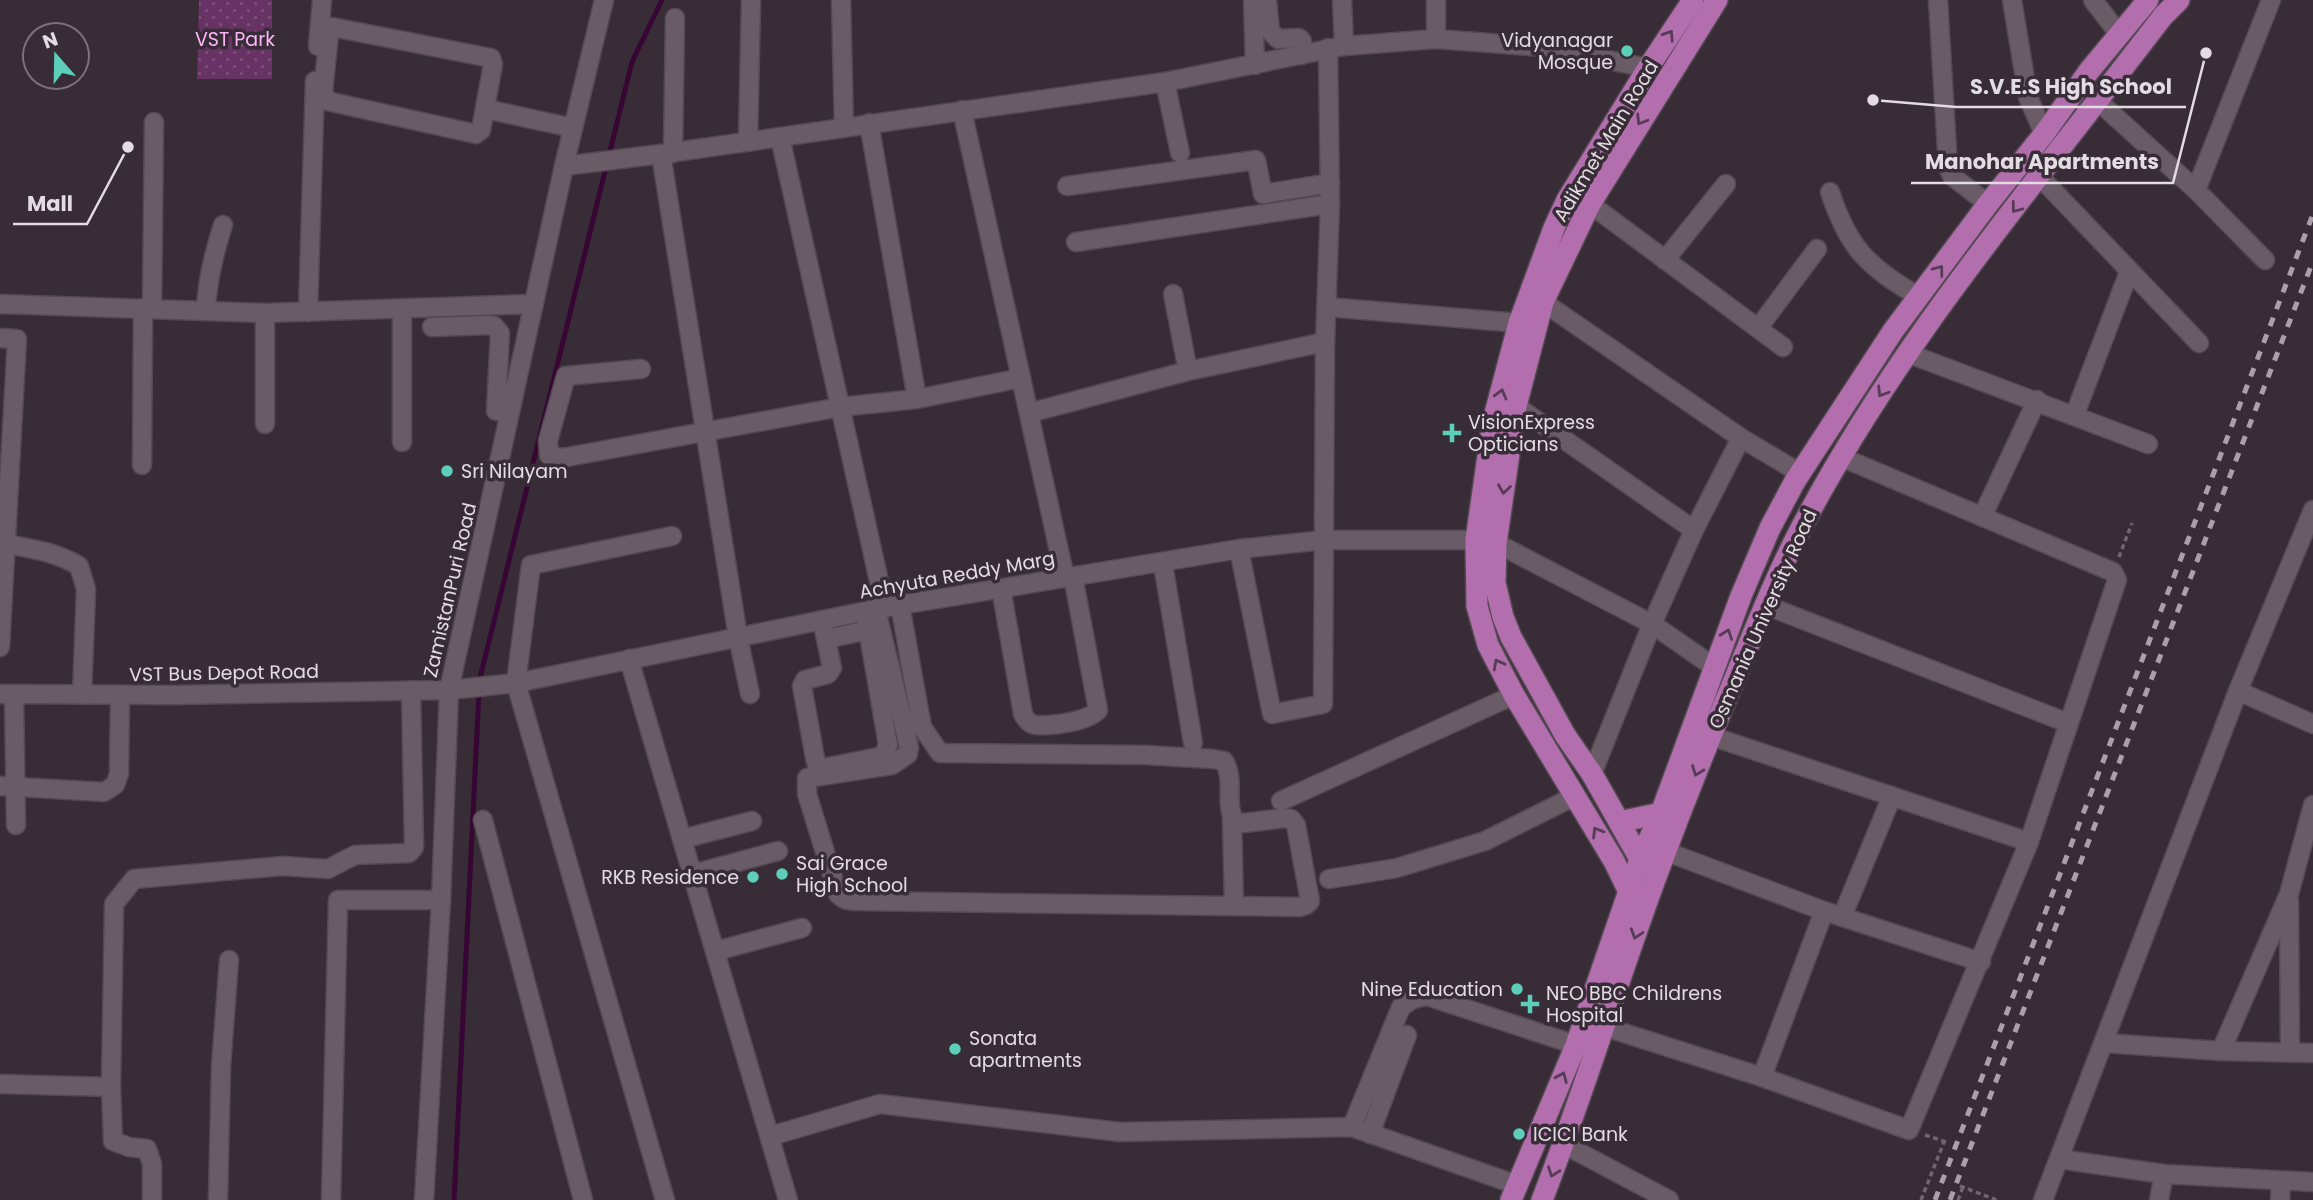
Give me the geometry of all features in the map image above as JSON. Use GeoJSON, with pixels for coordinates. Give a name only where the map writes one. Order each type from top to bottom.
{"type":"FeatureCollection","features":[{"type":"Feature","properties":{"kind":"main road","name":"Adikmet Main Road"},"geometry":{"type":"LineString","coordinates":[[1643,851],[1619,822],[1592,774],[1565,735],[1511,638],[1503,617],[1486,542],[1493,421],[1519,323],[1567,200],[1693,0]]}},
{"type":"Feature","properties":{"kind":"main road","name":"Adikmet Main Road"},"geometry":{"type":"LineString","coordinates":[[1639,896],[1614,861],[1514,695],[1488,645],[1481,625],[1475,588],[1516,406],[1543,302],[1590,204],[1717,0]]}},
{"type":"Feature","properties":{"kind":"main road","name":"Osmania University Road"},"geometry":{"type":"LineString","coordinates":[[1542,1200],[1605,1027],[1639,896],[1643,851],[1661,813],[1714,667],[1770,528],[1834,418],[1919,297],[2119,34],[2130,8],[2148,0]]}},
{"type":"Feature","properties":{"kind":"main road","name":"Osmania University Road"},"geometry":{"type":"LineString","coordinates":[[1514,1192],[1639,896],[1662,861],[1765,605],[1796,537],[1841,457],[1907,352],[2039,176],[2163,16],[2179,0]]}},
{"type":"Feature","properties":{"kind":"main road"},"geometry":{"type":"LineString","coordinates":[[1619,822],[1661,813]]}},
{"type":"Feature","properties":{"kind":"main road"},"geometry":{"type":"LineString","coordinates":[[1643,851],[1662,861]]}},
{"type":"Feature","properties":{"kind":"street"},"geometry":{"type":"LineString","coordinates":[[309,312],[315,86],[322,0]]}},
{"type":"Feature","properties":{"kind":"street","name":"ZamistanPuri Road"},"geometry":{"type":"LineString","coordinates":[[424,1200],[456,689],[534,304],[604,0]]}},
{"type":"Feature","properties":{"kind":"street"},"geometry":{"type":"LineString","coordinates":[[748,142],[751,0]]}},
{"type":"Feature","properties":{"kind":"street"},"geometry":{"type":"LineString","coordinates":[[841,0],[844,127]]}},
{"type":"Feature","properties":{"kind":"street"},"geometry":{"type":"LineString","coordinates":[[1253,0],[1255,65]]}},
{"type":"Feature","properties":{"kind":"street"},"geometry":{"type":"LineString","coordinates":[[1267,0],[1270,31],[1278,39],[1300,38],[1303,55]]}},
{"type":"Feature","properties":{"kind":"street"},"geometry":{"type":"LineString","coordinates":[[1240,549],[1272,714],[1323,704],[1325,342],[1336,47],[1342,0]]}},
{"type":"Feature","properties":{"kind":"street"},"geometry":{"type":"LineString","coordinates":[[1436,0],[1436,39]]}},
{"type":"Feature","properties":{"kind":"street"},"geometry":{"type":"LineString","coordinates":[[1938,0],[1948,167],[1952,176],[1988,204]]}},
{"type":"Feature","properties":{"kind":"street"},"geometry":{"type":"LineString","coordinates":[[2012,0],[2028,97],[2045,134]]}},
{"type":"Feature","properties":{"kind":"street"},"geometry":{"type":"LineString","coordinates":[[2093,0],[2119,34]]}},
{"type":"Feature","properties":{"kind":"street"},"geometry":{"type":"LineString","coordinates":[[2196,190],[2270,0]]}},
{"type":"Feature","properties":{"kind":"street"},"geometry":{"type":"LineString","coordinates":[[675,18],[667,153],[738,637],[750,694]]}},
{"type":"Feature","properties":{"kind":"street"},"geometry":{"type":"LineString","coordinates":[[332,27],[491,58],[493,64],[486,109],[481,130],[476,134],[327,101],[323,92],[332,27]]}},
{"type":"Feature","properties":{"kind":"street"},"geometry":{"type":"LineString","coordinates":[[564,166],[1165,82],[1336,47],[1436,39],[1543,47],[1648,68]]}},
{"type":"Feature","properties":{"kind":"street"},"geometry":{"type":"LineString","coordinates":[[1165,82],[1180,152]]}},
{"type":"Feature","properties":{"kind":"street"},"geometry":{"type":"LineString","coordinates":[[2098,101],[2196,190],[2265,260]]}},
{"type":"Feature","properties":{"kind":"street"},"geometry":{"type":"LineString","coordinates":[[486,109],[573,128]]}},
{"type":"Feature","properties":{"kind":"street"},"geometry":{"type":"LineString","coordinates":[[962,110],[1098,710],[1093,716],[1078,721],[1034,725],[1026,720],[1001,588]]}},
{"type":"Feature","properties":{"kind":"street"},"geometry":{"type":"LineString","coordinates":[[142,465],[154,122]]}},
{"type":"Feature","properties":{"kind":"street"},"geometry":{"type":"LineString","coordinates":[[869,123],[917,399]]}},
{"type":"Feature","properties":{"kind":"street"},"geometry":{"type":"LineString","coordinates":[[780,137],[840,407],[909,747],[905,757],[892,765],[807,778],[807,794],[838,894],[846,901],[1306,905],[1311,896],[1296,825],[1292,819],[1244,823],[1237,822],[1232,817]]}},
{"type":"Feature","properties":{"kind":"street"},"geometry":{"type":"LineString","coordinates":[[1067,186],[1256,160],[1263,194],[1330,183]]}},
{"type":"Feature","properties":{"kind":"street"},"geometry":{"type":"LineString","coordinates":[[2039,176],[2199,343]]}},
{"type":"Feature","properties":{"kind":"street"},"geometry":{"type":"LineString","coordinates":[[1665,260],[1726,184]]}},
{"type":"Feature","properties":{"kind":"street"},"geometry":{"type":"LineString","coordinates":[[1830,192],[1846,230],[1860,254],[1874,268],[1919,297]]}},
{"type":"Feature","properties":{"kind":"street"},"geometry":{"type":"LineString","coordinates":[[1076,242],[1330,204]]}},
{"type":"Feature","properties":{"kind":"street"},"geometry":{"type":"LineString","coordinates":[[1590,204],[1783,347]]}},
{"type":"Feature","properties":{"kind":"street"},"geometry":{"type":"LineString","coordinates":[[206,310],[206,290],[223,225]]}},
{"type":"Feature","properties":{"kind":"street"},"geometry":{"type":"LineString","coordinates":[[1759,327],[1817,250]]}},
{"type":"Feature","properties":{"kind":"street"},"geometry":{"type":"LineString","coordinates":[[2075,414],[2129,272]]}},
{"type":"Feature","properties":{"kind":"street"},"geometry":{"type":"LineString","coordinates":[[1173,294],[1188,371]]}},
{"type":"Feature","properties":{"kind":"street"},"geometry":{"type":"LineString","coordinates":[[1543,302],[1741,438],[1800,473]]}},
{"type":"Feature","properties":{"kind":"street"},"geometry":{"type":"LineString","coordinates":[[0,304],[265,313],[402,312],[534,304]]}},
{"type":"Feature","properties":{"kind":"street"},"geometry":{"type":"LineString","coordinates":[[483,306],[484,326]]}},
{"type":"Feature","properties":{"kind":"street"},"geometry":{"type":"LineString","coordinates":[[1327,307],[1519,323]]}},
{"type":"Feature","properties":{"kind":"street"},"geometry":{"type":"LineString","coordinates":[[401,442],[402,312]]}},
{"type":"Feature","properties":{"kind":"street"},"geometry":{"type":"LineString","coordinates":[[265,313],[265,424]]}},
{"type":"Feature","properties":{"kind":"street"},"geometry":{"type":"LineString","coordinates":[[432,327],[495,326],[500,333],[496,411]]}},
{"type":"Feature","properties":{"kind":"street"},"geometry":{"type":"LineString","coordinates":[[0,338],[17,339],[0,647]]}},
{"type":"Feature","properties":{"kind":"street"},"geometry":{"type":"LineString","coordinates":[[1029,413],[1188,371],[1325,342]]}},
{"type":"Feature","properties":{"kind":"street"},"geometry":{"type":"LineString","coordinates":[[1907,352],[2148,444]]}},
{"type":"Feature","properties":{"kind":"street"},"geometry":{"type":"LineString","coordinates":[[641,369],[566,376],[548,441],[549,455],[562,458],[840,407],[917,399],[1021,378]]}},
{"type":"Feature","properties":{"kind":"street"},"geometry":{"type":"LineString","coordinates":[[498,372],[520,372]]}},
{"type":"Feature","properties":{"kind":"street"},"geometry":{"type":"LineString","coordinates":[[1982,517],[2037,400]]}},
{"type":"Feature","properties":{"kind":"street"},"geometry":{"type":"LineString","coordinates":[[1516,406],[1694,530]]}},
{"type":"Feature","properties":{"kind":"street"},"geometry":{"type":"LineString","coordinates":[[1592,774],[1652,624],[1694,530],[1741,438]]}},
{"type":"Feature","properties":{"kind":"street"},"geometry":{"type":"LineString","coordinates":[[1605,1027],[1762,1077],[1909,1130],[1980,962],[2029,842],[2117,582],[2113,572],[1841,457]]}},
{"type":"Feature","properties":{"kind":"street"},"geometry":{"type":"LineString","coordinates":[[2043,1200],[2238,691],[2313,510]]}},
{"type":"Feature","properties":{"kind":"street"},"geometry":{"type":"LineString","coordinates":[[665,1200],[516,683],[531,565],[672,537]]}},
{"type":"Feature","properties":{"kind":"street","name":"Achyuta Reddy Marg"},"geometry":{"type":"LineString","coordinates":[[456,689],[516,683],[882,608],[1164,564],[1240,549],[1324,540],[1486,542]]}},
{"type":"Feature","properties":{"kind":"street"},"geometry":{"type":"LineString","coordinates":[[1486,542],[1652,624],[1714,667]]}},
{"type":"Feature","properties":{"kind":"street"},"geometry":{"type":"LineString","coordinates":[[6,544],[47,551],[63,556],[79,566],[86,589],[82,695]]}},
{"type":"Feature","properties":{"kind":"street"},"geometry":{"type":"LineString","coordinates":[[1164,564],[1193,743]]}},
{"type":"Feature","properties":{"kind":"street"},"geometry":{"type":"LineString","coordinates":[[1765,605],[2068,723]]}},
{"type":"Feature","properties":{"kind":"street"},"geometry":{"type":"LineString","coordinates":[[822,621],[832,668],[828,674],[805,680],[802,686],[815,758],[817,765],[824,768],[878,757],[883,755],[888,745],[868,630],[882,608]]}},
{"type":"Feature","properties":{"kind":"street"},"geometry":{"type":"LineString","coordinates":[[882,608],[922,727],[940,753],[1145,755],[1224,761],[1230,774],[1234,906]]}},
{"type":"Feature","properties":{"kind":"street"},"geometry":{"type":"LineString","coordinates":[[826,639],[868,630]]}},
{"type":"Feature","properties":{"kind":"street"},"geometry":{"type":"LineString","coordinates":[[629,659],[788,1200]]}},
{"type":"Feature","properties":{"kind":"street","name":"VST Bus Depot Road"},"geometry":{"type":"LineString","coordinates":[[7,694],[120,695],[456,689]]}},
{"type":"Feature","properties":{"kind":"street"},"geometry":{"type":"LineString","coordinates":[[152,1200],[152,1164],[147,1149],[129,1147],[113,1141],[111,1087],[114,904],[134,879],[282,866],[328,869],[355,855],[409,853],[414,847],[411,690]]}},
{"type":"Feature","properties":{"kind":"street"},"geometry":{"type":"LineString","coordinates":[[2238,691],[2313,724]]}},
{"type":"Feature","properties":{"kind":"street"},"geometry":{"type":"LineString","coordinates":[[7,694],[8,786],[16,825]]}},
{"type":"Feature","properties":{"kind":"street"},"geometry":{"type":"LineString","coordinates":[[8,786],[104,792],[115,785],[119,774],[120,695]]}},
{"type":"Feature","properties":{"kind":"street"},"geometry":{"type":"LineString","coordinates":[[1281,801],[1514,695]]}},
{"type":"Feature","properties":{"kind":"street"},"geometry":{"type":"LineString","coordinates":[[1711,736],[2029,842]]}},
{"type":"Feature","properties":{"kind":"street"},"geometry":{"type":"LineString","coordinates":[[909,747],[931,743]]}},
{"type":"Feature","properties":{"kind":"street"},"geometry":{"type":"LineString","coordinates":[[1329,879],[1397,868],[1485,841],[1575,796]]}},
{"type":"Feature","properties":{"kind":"street"},"geometry":{"type":"LineString","coordinates":[[1842,917],[1892,796]]}},
{"type":"Feature","properties":{"kind":"street"},"geometry":{"type":"LineString","coordinates":[[2221,1051],[2289,894],[2313,805]]}},
{"type":"Feature","properties":{"kind":"street"},"geometry":{"type":"LineString","coordinates":[[483,820],[583,1200]]}},
{"type":"Feature","properties":{"kind":"street"},"geometry":{"type":"LineString","coordinates":[[682,839],[752,821]]}},
{"type":"Feature","properties":{"kind":"street"},"geometry":{"type":"LineString","coordinates":[[693,874],[778,850]]}},
{"type":"Feature","properties":{"kind":"street"},"geometry":{"type":"LineString","coordinates":[[1662,861],[1980,962]]}},
{"type":"Feature","properties":{"kind":"street"},"geometry":{"type":"LineString","coordinates":[[2289,894],[2290,1052]]}},
{"type":"Feature","properties":{"kind":"street"},"geometry":{"type":"LineString","coordinates":[[331,1200],[338,900],[441,900]]}},
{"type":"Feature","properties":{"kind":"street"},"geometry":{"type":"LineString","coordinates":[[1762,1077],[1824,911]]}},
{"type":"Feature","properties":{"kind":"street"},"geometry":{"type":"LineString","coordinates":[[716,951],[802,928]]}},
{"type":"Feature","properties":{"kind":"street"},"geometry":{"type":"LineString","coordinates":[[218,1200],[221,1067],[229,960]]}},
{"type":"Feature","properties":{"kind":"street"},"geometry":{"type":"LineString","coordinates":[[1352,1127],[1401,1007],[1413,999],[1427,996],[1576,1045]]}},
{"type":"Feature","properties":{"kind":"street"},"geometry":{"type":"LineString","coordinates":[[1370,1134],[1407,1035]]}},
{"type":"Feature","properties":{"kind":"street"},"geometry":{"type":"LineString","coordinates":[[2104,1043],[2221,1051],[2313,1053]]}},
{"type":"Feature","properties":{"kind":"street"},"geometry":{"type":"LineString","coordinates":[[0,1084],[111,1087]]}},
{"type":"Feature","properties":{"kind":"street"},"geometry":{"type":"LineString","coordinates":[[771,1136],[880,1104],[1120,1132],[1352,1127],[1514,1192]]}},
{"type":"Feature","properties":{"kind":"street"},"geometry":{"type":"LineString","coordinates":[[1563,1144],[1669,1200]]}},
{"type":"Feature","properties":{"kind":"street"},"geometry":{"type":"LineString","coordinates":[[2059,1159],[2164,1174],[2313,1182]]}},
{"type":"Feature","properties":{"kind":"street"},"geometry":{"type":"LineString","coordinates":[[2160,1200],[2164,1174]]}},
{"type":"Feature","properties":{"kind":"street"},"geometry":{"type":"LineString","coordinates":[[2280,1200],[2281,1181]]}},
{"type":"Feature","properties":{"kind":"path"},"geometry":{"type":"LineString","coordinates":[[2113,572],[2132,523]]}},
{"type":"Feature","properties":{"kind":"path"},"geometry":{"type":"LineString","coordinates":[[1921,1200],[1947,1142],[1930,1136]]}},
{"type":"Feature","properties":{"kind":"path"},"geometry":{"type":"LineString","coordinates":[[1958,1200],[1961,1187],[1997,1200]]}},
{"type":"Feature","properties":{"kind":"green space","name":"VST Park"},"geometry":{"type":"Polygon","coordinates":[[[199,0],[272,0],[272,79],[197,79],[199,0]]]}},
{"type":"Feature","properties":{"kind":"waterway"},"geometry":{"type":"LineString","coordinates":[[479,682],[632,62],[662,0]]}},
{"type":"Feature","properties":{"kind":"waterway"},"geometry":{"type":"LineString","coordinates":[[454,1200],[479,692]]}},
{"type":"Feature","properties":{"kind":"railway"},"geometry":{"type":"LineString","coordinates":[[1935,1200],[2313,214]]}},
{"type":"Feature","properties":{"kind":"railway"},"geometry":{"type":"LineString","coordinates":[[1950,1200],[2313,261]]}},
{"type":"Feature","properties":{"kind":"place","name":"Vidyanagar Mosque"},"geometry":{"type":"Point","coordinates":[1627,51]}},
{"type":"Feature","properties":{"kind":"place","name":"Manohar Apartments"},"geometry":{"type":"Point","coordinates":[2206,53]}},
{"type":"Feature","properties":{"kind":"place","name":"S.V.E.S High School"},"geometry":{"type":"Point","coordinates":[1873,100]}},
{"type":"Feature","properties":{"kind":"place","name":"Mall"},"geometry":{"type":"Point","coordinates":[128,147]}},
{"type":"Feature","properties":{"kind":"place","name":"VisionExpress Opticians"},"geometry":{"type":"Point","coordinates":[1452,433]}},
{"type":"Feature","properties":{"kind":"place","name":"Sri Nilayam"},"geometry":{"type":"Point","coordinates":[447,471]}},
{"type":"Feature","properties":{"kind":"place","name":"Sai Grace High School"},"geometry":{"type":"Point","coordinates":[782,874]}},
{"type":"Feature","properties":{"kind":"place","name":"RKB Residence"},"geometry":{"type":"Point","coordinates":[753,877]}},
{"type":"Feature","properties":{"kind":"place","name":"Nine Education"},"geometry":{"type":"Point","coordinates":[1517,989]}},
{"type":"Feature","properties":{"kind":"place","name":"NEO BBC Childrens Hospital"},"geometry":{"type":"Point","coordinates":[1530,1004]}},
{"type":"Feature","properties":{"kind":"place","name":"Sonata apartments"},"geometry":{"type":"Point","coordinates":[955,1049]}},
{"type":"Feature","properties":{"kind":"place","name":"ICICI Bank"},"geometry":{"type":"Point","coordinates":[1519,1134]}}]}
